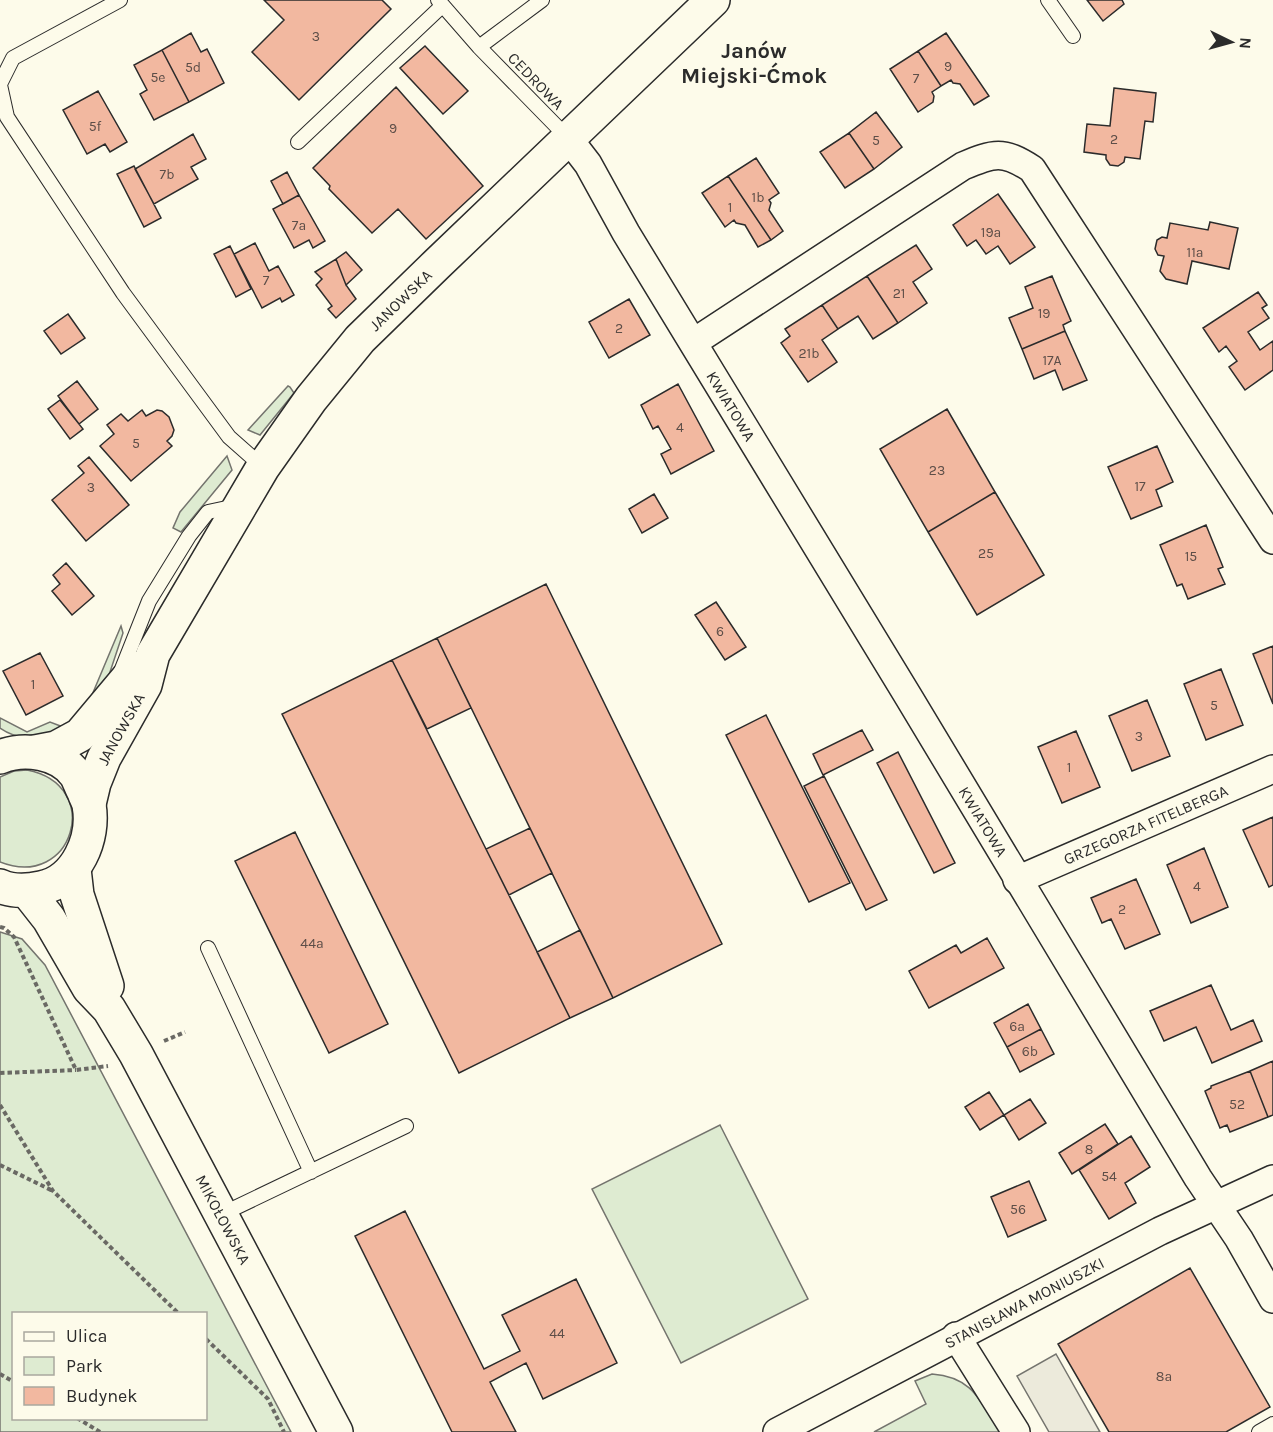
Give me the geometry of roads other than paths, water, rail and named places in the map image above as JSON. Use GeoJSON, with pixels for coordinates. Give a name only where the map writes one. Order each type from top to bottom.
{"type":"FeatureCollection","features":[{"type":"Feature","properties":{"kind":"street","name":"JANOWSKA"},"geometry":{"type":"LineString","coordinates":[[11,752],[56,748],[80,735],[153,654],[263,467],[311,399],[360,339],[713,0]]}},
{"type":"Feature","properties":{"kind":"street","name":"KWIATOWA"},"geometry":{"type":"LineString","coordinates":[[568,138],[588,164],[626,233],[1198,1178],[1239,1239],[1273,1299]]}},
{"type":"Feature","properties":{"kind":"street"},"geometry":{"type":"LineString","coordinates":[[694,342],[963,166],[988,155],[1013,157],[1032,169],[1273,540]]}},
{"type":"Feature","properties":{"kind":"street","name":"JANOWSKA"},"geometry":{"type":"LineString","coordinates":[[89,804],[104,758],[145,686],[153,654]]}},
{"type":"Feature","properties":{"kind":"street"},"geometry":{"type":"LineString","coordinates":[[8,889],[49,887],[74,869],[88,840],[89,804],[75,774],[57,759],[11,752]]}},
{"type":"Feature","properties":{"kind":"street","name":"GRZEGORZA FITELBERGA"},"geometry":{"type":"LineString","coordinates":[[1017,879],[1273,770]]}},
{"type":"Feature","properties":{"kind":"street","name":"MIKOŁOWSKA"},"geometry":{"type":"LineString","coordinates":[[74,869],[77,895],[92,946],[107,984],[109,1008]]}},
{"type":"Feature","properties":{"kind":"street","name":"MIKOŁOWSKA"},"geometry":{"type":"LineString","coordinates":[[8,889],[50,919],[89,988],[109,1008],[136,1054],[336,1432]]}},
{"type":"Feature","properties":{"kind":"street","name":"STANISŁAWA MONIUSZKI"},"geometry":{"type":"LineString","coordinates":[[777,1432],[956,1336],[1216,1204],[1273,1179]]}},
{"type":"Feature","properties":{"kind":"street"},"geometry":{"type":"LineString","coordinates":[[956,1336],[1016,1432]]}},
{"type":"Feature","properties":{"kind":"lane"},"geometry":{"type":"LineString","coordinates":[[120,0],[14,58],[0,85],[7,117],[123,293],[229,437],[263,467]]}},
{"type":"Feature","properties":{"kind":"lane","name":"CEDROWA"},"geometry":{"type":"LineString","coordinates":[[479,46],[542,0]]}},
{"type":"Feature","properties":{"kind":"lane"},"geometry":{"type":"LineString","coordinates":[[1048,0],[1073,36]]}},
{"type":"Feature","properties":{"kind":"lane"},"geometry":{"type":"LineString","coordinates":[[298,142],[440,3]]}},
{"type":"Feature","properties":{"kind":"lane","name":"CEDROWA"},"geometry":{"type":"LineString","coordinates":[[440,3],[568,138]]}},
{"type":"Feature","properties":{"kind":"lane"},"geometry":{"type":"LineString","coordinates":[[115,694],[121,670],[149,601],[171,563],[208,512],[241,505]]}},
{"type":"Feature","properties":{"kind":"lane"},"geometry":{"type":"LineString","coordinates":[[208,948],[311,1172]]}},
{"type":"Feature","properties":{"kind":"lane"},"geometry":{"type":"LineString","coordinates":[[220,1215],[406,1126]]}},
{"type":"Feature","properties":{"kind":"lane"},"geometry":{"type":"LineString","coordinates":[[1259,1432],[1273,1424]]}},
{"type":"Feature","properties":{"kind":"district","name":"Janów Miejski-Ćmok"},"geometry":{"type":"Point","coordinates":[754,64]}}]}
